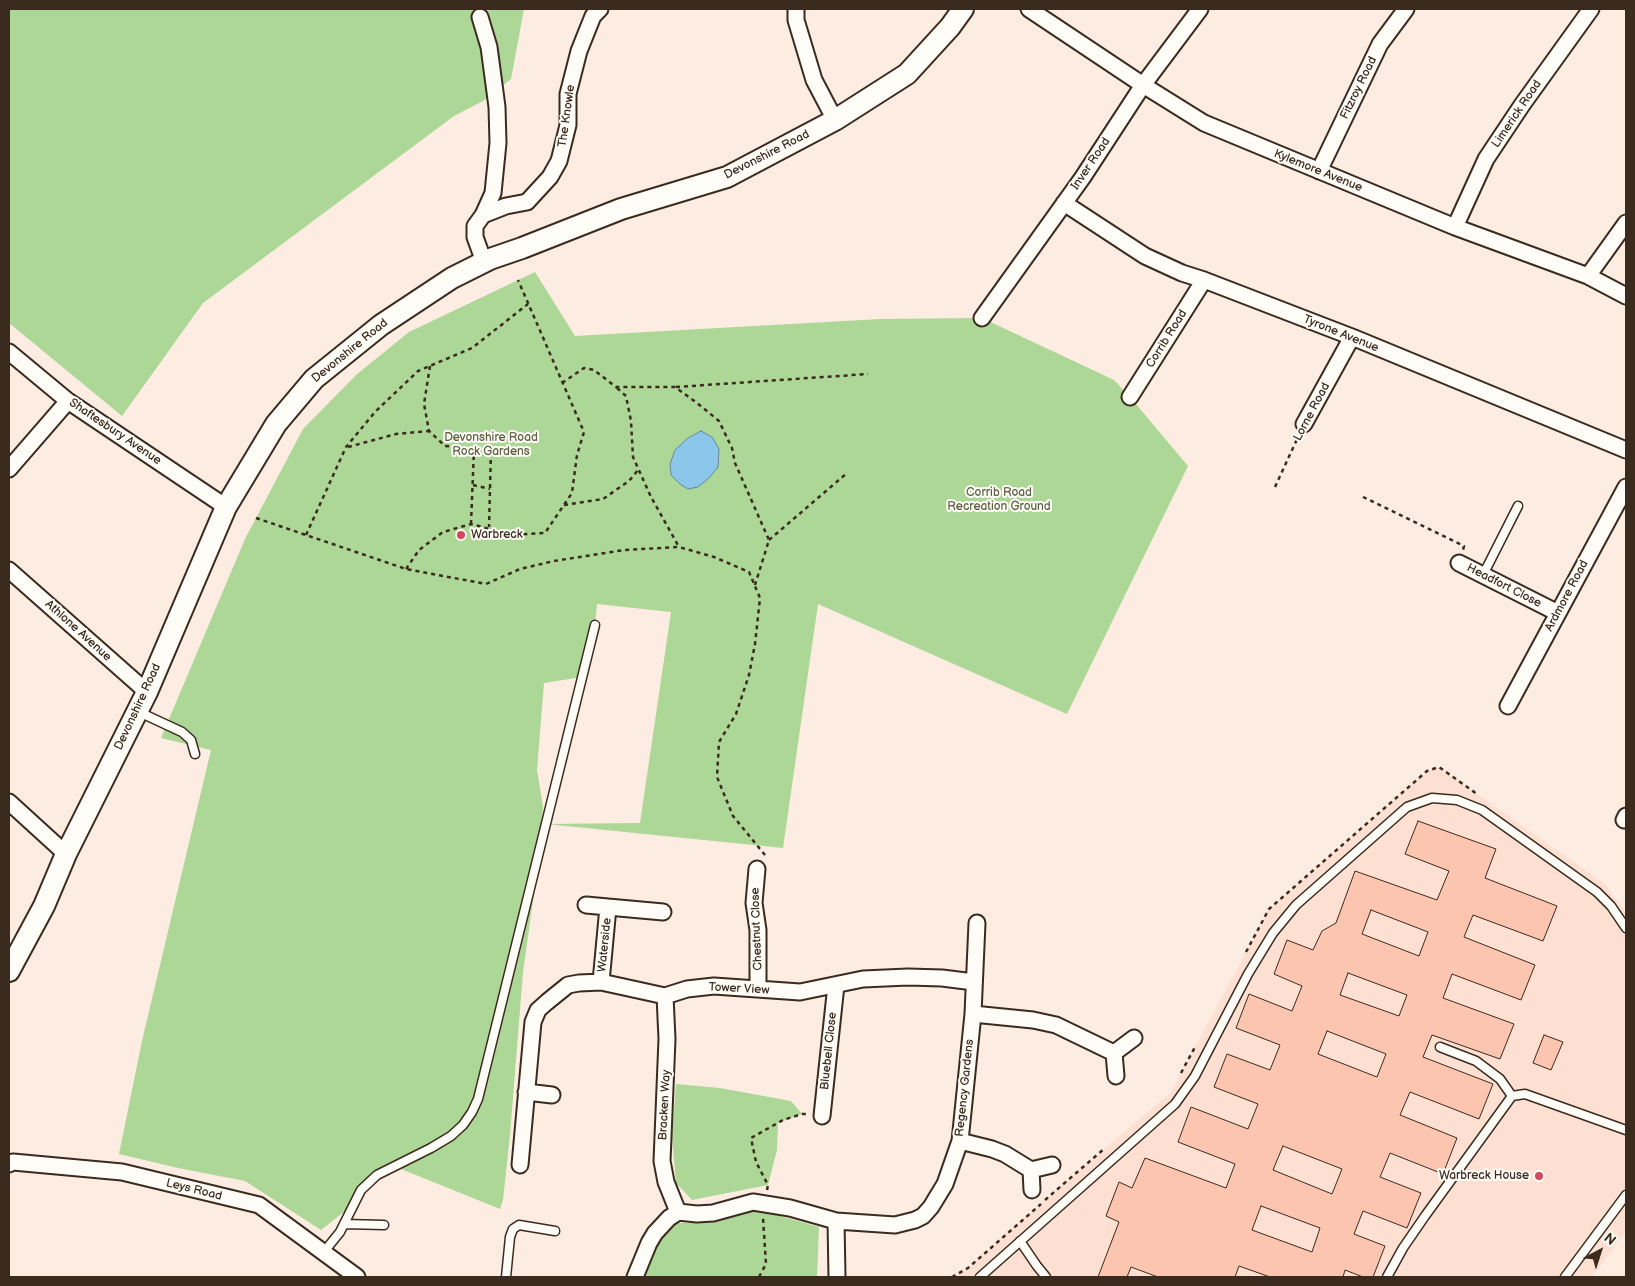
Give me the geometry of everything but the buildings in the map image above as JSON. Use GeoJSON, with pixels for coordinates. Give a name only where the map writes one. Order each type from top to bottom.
{"type":"FeatureCollection","features":[{"type":"Feature","properties":{"kind":"main road","name":"Devonshire Road"},"geometry":{"type":"LineString","coordinates":[[9,971],[44,906],[66,854],[147,692],[226,507],[276,424],[314,379],[381,324],[452,278],[484,262],[622,209],[727,177],[835,120],[907,74],[950,28],[963,9]]}},
{"type":"Feature","properties":{"kind":"street","name":"The Knowle"},"geometry":{"type":"LineString","coordinates":[[483,215],[506,206],[527,202],[550,177],[559,162],[568,125],[568,94],[579,51],[593,16],[600,9]]}},
{"type":"Feature","properties":{"kind":"street"},"geometry":{"type":"LineString","coordinates":[[796,9],[796,20],[814,80],[835,120]]}},
{"type":"Feature","properties":{"kind":"street","name":"Kylemore Avenue"},"geometry":{"type":"LineString","coordinates":[[1029,9],[1204,123],[1455,227],[1588,276],[1626,296]]}},
{"type":"Feature","properties":{"kind":"street","name":"Inver Road"},"geometry":{"type":"LineString","coordinates":[[982,318],[1083,177],[1143,85],[1200,9]]}},
{"type":"Feature","properties":{"kind":"street","name":"Fitzroy Road"},"geometry":{"type":"LineString","coordinates":[[1319,171],[1380,44],[1406,9]]}},
{"type":"Feature","properties":{"kind":"street","name":"Limerick Road"},"geometry":{"type":"LineString","coordinates":[[1455,227],[1486,159],[1591,9]]}},
{"type":"Feature","properties":{"kind":"street"},"geometry":{"type":"LineString","coordinates":[[479,13],[489,47],[497,107],[498,134],[493,193],[483,215],[475,226],[475,237],[484,262]]}},
{"type":"Feature","properties":{"kind":"street","name":"Tyrone Avenue"},"geometry":{"type":"LineString","coordinates":[[1064,203],[1145,256],[1182,273],[1352,337],[1626,450]]}},
{"type":"Feature","properties":{"kind":"street"},"geometry":{"type":"LineString","coordinates":[[1588,276],[1626,224]]}},
{"type":"Feature","properties":{"kind":"street","name":"Corrib Road"},"geometry":{"type":"LineString","coordinates":[[1130,397],[1204,280]]}},
{"type":"Feature","properties":{"kind":"street","name":"Lorne Road"},"geometry":{"type":"LineString","coordinates":[[1304,424],[1352,337]]}},
{"type":"Feature","properties":{"kind":"street","name":"Shaftesbury Avenue"},"geometry":{"type":"LineString","coordinates":[[9,352],[68,401],[226,507]]}},
{"type":"Feature","properties":{"kind":"street"},"geometry":{"type":"LineString","coordinates":[[9,469],[68,401]]}},
{"type":"Feature","properties":{"kind":"street","name":"Ardmore Road"},"geometry":{"type":"LineString","coordinates":[[1508,706],[1626,487]]}},
{"type":"Feature","properties":{"kind":"street","name":"Headfort Close"},"geometry":{"type":"LineString","coordinates":[[1459,563],[1558,613]]}},
{"type":"Feature","properties":{"kind":"street","name":"Athlone Avenue"},"geometry":{"type":"LineString","coordinates":[[9,570],[147,692]]}},
{"type":"Feature","properties":{"kind":"street"},"geometry":{"type":"LineString","coordinates":[[9,802],[66,854]]}},
{"type":"Feature","properties":{"kind":"street","name":"Chestnut Close"},"geometry":{"type":"LineString","coordinates":[[758,989],[758,930],[754,903],[762,863]]}},
{"type":"Feature","properties":{"kind":"street","name":"Waterside"},"geometry":{"type":"LineString","coordinates":[[586,905],[663,912]]}},
{"type":"Feature","properties":{"kind":"street","name":"Waterside"},"geometry":{"type":"LineString","coordinates":[[601,982],[608,907]]}},
{"type":"Feature","properties":{"kind":"street","name":"Regency Gardens"},"geometry":{"type":"LineString","coordinates":[[678,1212],[712,1213],[753,1202],[790,1208],[836,1221],[895,1225],[923,1216],[931,1208],[945,1184],[960,1141],[973,1014],[977,923]]}},
{"type":"Feature","properties":{"kind":"street","name":"Tower View"},"geometry":{"type":"LineString","coordinates":[[520,1165],[533,1022],[538,1010],[568,985],[601,982],[664,996],[687,989],[714,986],[800,992],[863,979],[908,977],[942,978],[974,982]]}},
{"type":"Feature","properties":{"kind":"street","name":"Bluebell Close"},"geometry":{"type":"LineString","coordinates":[[822,1116],[836,986]]}},
{"type":"Feature","properties":{"kind":"street","name":"Bracken Way"},"geometry":{"type":"LineString","coordinates":[[664,996],[667,1038],[662,1160],[666,1182],[678,1212]]}},
{"type":"Feature","properties":{"kind":"street"},"geometry":{"type":"LineString","coordinates":[[973,1014],[1033,1020],[1056,1025],[1114,1053]]}},
{"type":"Feature","properties":{"kind":"street"},"geometry":{"type":"LineString","coordinates":[[1114,1053],[1134,1038]]}},
{"type":"Feature","properties":{"kind":"street"},"geometry":{"type":"LineString","coordinates":[[1114,1053],[1116,1076]]}},
{"type":"Feature","properties":{"kind":"street"},"geometry":{"type":"LineString","coordinates":[[526,1092],[552,1095]]}},
{"type":"Feature","properties":{"kind":"street"},"geometry":{"type":"LineString","coordinates":[[960,1141],[1005,1154],[1031,1170],[1052,1164]]}},
{"type":"Feature","properties":{"kind":"street","name":"Leys Road"},"geometry":{"type":"LineString","coordinates":[[9,1164],[13,1162],[122,1172],[259,1206],[357,1277]]}},
{"type":"Feature","properties":{"kind":"street"},"geometry":{"type":"LineString","coordinates":[[1031,1170],[1032,1190]]}},
{"type":"Feature","properties":{"kind":"street"},"geometry":{"type":"LineString","coordinates":[[635,1277],[655,1233],[669,1218],[678,1212]]}},
{"type":"Feature","properties":{"kind":"street"},"geometry":{"type":"LineString","coordinates":[[836,1221],[837,1277]]}},
{"type":"Feature","properties":{"kind":"lane"},"geometry":{"type":"LineString","coordinates":[[1483,575],[1518,506]]}},
{"type":"Feature","properties":{"kind":"lane"},"geometry":{"type":"LineString","coordinates":[[323,1253],[344,1224],[361,1190],[377,1174],[431,1148],[451,1136],[463,1125],[478,1100],[594,624]]}},
{"type":"Feature","properties":{"kind":"lane"},"geometry":{"type":"LineString","coordinates":[[137,711],[182,732],[192,740],[195,754]]}},
{"type":"Feature","properties":{"kind":"lane"},"geometry":{"type":"LineString","coordinates":[[980,1277],[1175,1104],[1195,1076],[1244,982],[1273,933],[1296,904],[1407,807],[1432,798],[1457,800],[1482,810],[1597,892],[1611,906],[1626,928]]}},
{"type":"Feature","properties":{"kind":"lane"},"geometry":{"type":"LineString","coordinates":[[1440,1047],[1476,1061],[1500,1080],[1512,1096]]}},
{"type":"Feature","properties":{"kind":"lane"},"geometry":{"type":"LineString","coordinates":[[1387,1277],[1425,1216],[1512,1096],[1525,1094],[1626,1130]]}},
{"type":"Feature","properties":{"kind":"lane"},"geometry":{"type":"LineString","coordinates":[[1565,1277],[1626,1196]]}},
{"type":"Feature","properties":{"kind":"lane"},"geometry":{"type":"LineString","coordinates":[[344,1224],[384,1225]]}},
{"type":"Feature","properties":{"kind":"lane"},"geometry":{"type":"LineString","coordinates":[[506,1277],[510,1237],[513,1229],[518,1225],[555,1231]]}},
{"type":"Feature","properties":{"kind":"lane"},"geometry":{"type":"LineString","coordinates":[[1020,1241],[1046,1277]]}},
{"type":"Feature","properties":{"kind":"path"},"geometry":{"type":"LineString","coordinates":[[406,569],[419,550],[444,532],[471,524],[512,534],[545,533],[572,493],[573,475],[584,432],[518,280]]}},
{"type":"Feature","properties":{"kind":"path"},"geometry":{"type":"LineString","coordinates":[[306,535],[346,447],[375,412],[418,371],[472,348],[528,304]]}},
{"type":"Feature","properties":{"kind":"path"},"geometry":{"type":"LineString","coordinates":[[430,366],[424,404],[429,431],[445,446],[491,450],[489,527]]}},
{"type":"Feature","properties":{"kind":"path"},"geometry":{"type":"LineString","coordinates":[[562,383],[584,368],[594,370],[626,396],[631,421],[633,457],[650,497],[680,548]]}},
{"type":"Feature","properties":{"kind":"path"},"geometry":{"type":"LineString","coordinates":[[616,387],[675,388],[868,374]]}},
{"type":"Feature","properties":{"kind":"path"},"geometry":{"type":"LineString","coordinates":[[675,388],[719,421],[732,448],[735,463],[769,540]]}},
{"type":"Feature","properties":{"kind":"path","name":"Lorne Road"},"geometry":{"type":"LineString","coordinates":[[1275,487],[1304,424]]}},
{"type":"Feature","properties":{"kind":"path"},"geometry":{"type":"LineString","coordinates":[[346,447],[396,434],[429,431]]}},
{"type":"Feature","properties":{"kind":"path"},"geometry":{"type":"LineString","coordinates":[[471,524],[474,449]]}},
{"type":"Feature","properties":{"kind":"path"},"geometry":{"type":"LineString","coordinates":[[564,505],[603,499],[629,481],[639,469]]}},
{"type":"Feature","properties":{"kind":"path"},"geometry":{"type":"LineString","coordinates":[[755,586],[769,540],[847,473]]}},
{"type":"Feature","properties":{"kind":"path"},"geometry":{"type":"LineString","coordinates":[[473,485],[490,489]]}},
{"type":"Feature","properties":{"kind":"path","name":"Headfort Close"},"geometry":{"type":"LineString","coordinates":[[1363,498],[1464,546],[1459,563]]}},
{"type":"Feature","properties":{"kind":"path"},"geometry":{"type":"LineString","coordinates":[[256,518],[406,569],[486,584],[520,569],[554,561],[624,550],[680,548],[714,556],[749,572],[760,598],[755,644],[749,675],[736,714],[719,742],[717,777],[733,816],[762,863]]}},
{"type":"Feature","properties":{"kind":"path"},"geometry":{"type":"LineString","coordinates":[[1246,953],[1269,909],[1427,771],[1439,768],[1478,795]]}},
{"type":"Feature","properties":{"kind":"path"},"geometry":{"type":"LineString","coordinates":[[1180,1075],[1199,1040]]}},
{"type":"Feature","properties":{"kind":"path"},"geometry":{"type":"LineString","coordinates":[[759,1277],[766,1264],[762,1216],[768,1185],[756,1162],[751,1138],[783,1120],[802,1114],[822,1116]]}},
{"type":"Feature","properties":{"kind":"path"},"geometry":{"type":"LineString","coordinates":[[952,1277],[968,1268],[1111,1144]]}},
{"type":"Feature","properties":{"kind":"shaded area"},"geometry":{"type":"Polygon","coordinates":[[[1439,767],[1605,884],[1626,913],[1626,1231],[1592,1277],[952,1277],[968,1268],[1171,1092],[1269,909],[1427,771],[1439,767]]]}},
{"type":"Feature","properties":{"kind":"green space"},"geometry":{"type":"Polygon","coordinates":[[[9,9],[524,9],[511,79],[483,101],[454,116],[203,303],[122,416],[9,323],[9,9]]]}},
{"type":"Feature","properties":{"kind":"green space"},"geometry":{"type":"Polygon","coordinates":[[[535,272],[575,336],[880,319],[982,318],[1114,380],[1188,466],[1067,714],[818,604],[783,848],[546,824],[640,823],[671,612],[597,604],[595,625],[582,677],[544,683],[537,770],[543,807],[537,872],[523,972],[510,1135],[503,1200],[500,1209],[396,1167],[370,1181],[354,1204],[321,1230],[245,1181],[119,1154],[142,1041],[211,750],[161,738],[245,539],[303,429],[356,375],[409,332],[535,272]]]}},
{"type":"Feature","properties":{"kind":"green space"},"geometry":{"type":"Polygon","coordinates":[[[676,1084],[720,1088],[791,1101],[802,1114],[778,1123],[777,1150],[768,1185],[692,1200],[676,1183],[672,1138],[676,1084]]]}},
{"type":"Feature","properties":{"kind":"green space"},"geometry":{"type":"Polygon","coordinates":[[[746,1211],[766,1212],[819,1227],[817,1277],[643,1277],[650,1253],[662,1236],[677,1223],[716,1222],[746,1211]]]}},
{"type":"Feature","properties":{"kind":"water"},"geometry":{"type":"Polygon","coordinates":[[[701,431],[712,437],[719,449],[718,467],[698,487],[688,489],[671,475],[670,464],[675,450],[688,438],[701,431]]]}},
{"type":"Feature","properties":{"kind":"place","name":"Warbreck"},"geometry":{"type":"Point","coordinates":[461,535]}},
{"type":"Feature","properties":{"kind":"place","name":"Warbreck House"},"geometry":{"type":"Point","coordinates":[1539,1176]}},
{"type":"Feature","properties":{"kind":"park label","name":"Devonshire Road Rock Gardens"},"geometry":{"type":"Point","coordinates":[491,445]}},
{"type":"Feature","properties":{"kind":"park label","name":"Corrib Road Recreation Ground"},"geometry":{"type":"Point","coordinates":[999,500]}}]}
